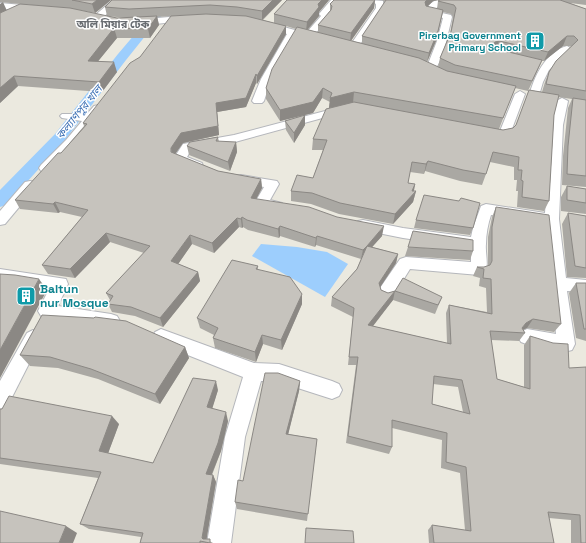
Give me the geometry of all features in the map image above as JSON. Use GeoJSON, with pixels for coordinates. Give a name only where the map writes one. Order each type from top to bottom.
{"type":"FeatureCollection","features":[{"type":"Feature","properties":{"kind":"street"},"geometry":{"type":"LineString","coordinates":[[106,21],[92,18],[118,0]]}},
{"type":"Feature","properties":{"kind":"street"},"geometry":{"type":"LineString","coordinates":[[309,36],[326,16],[323,14],[335,0]]}},
{"type":"Feature","properties":{"kind":"street"},"geometry":{"type":"LineString","coordinates":[[366,50],[350,46],[380,8],[380,3],[374,0]]}},
{"type":"Feature","properties":{"kind":"street"},"geometry":{"type":"LineString","coordinates":[[421,65],[434,71],[448,17],[428,12],[431,7],[442,0]]}},
{"type":"Feature","properties":{"kind":"street"},"geometry":{"type":"LineString","coordinates":[[0,6],[45,10]]}},
{"type":"Feature","properties":{"kind":"street"},"geometry":{"type":"LineString","coordinates":[[6,17],[22,8]]}},
{"type":"Feature","properties":{"kind":"street"},"geometry":{"type":"LineString","coordinates":[[265,25],[274,15]]}},
{"type":"Feature","properties":{"kind":"street"},"geometry":{"type":"LineString","coordinates":[[129,23],[200,18]]}},
{"type":"Feature","properties":{"kind":"street"},"geometry":{"type":"LineString","coordinates":[[162,32],[169,20]]}},
{"type":"Feature","properties":{"kind":"street"},"geometry":{"type":"LineString","coordinates":[[253,22],[324,40]]}},
{"type":"Feature","properties":{"kind":"street"},"geometry":{"type":"LineString","coordinates":[[258,101],[266,79],[293,32]]}},
{"type":"Feature","properties":{"kind":"street"},"geometry":{"type":"LineString","coordinates":[[527,337],[566,344],[558,284],[557,218],[560,191],[557,125],[552,100],[536,83],[546,67],[556,56],[567,49]]}},
{"type":"Feature","properties":{"kind":"street"},"geometry":{"type":"LineString","coordinates":[[532,64],[546,67]]}},
{"type":"Feature","properties":{"kind":"street"},"geometry":{"type":"LineString","coordinates":[[507,92],[552,100]]}},
{"type":"Feature","properties":{"kind":"street"},"geometry":{"type":"LineString","coordinates":[[476,130],[499,135],[505,134],[520,94]]}},
{"type":"Feature","properties":{"kind":"street"},"geometry":{"type":"LineString","coordinates":[[0,220],[77,117],[104,99]]}},
{"type":"Feature","properties":{"kind":"street"},"geometry":{"type":"LineString","coordinates":[[211,171],[180,158],[187,147],[235,138],[353,107]]}},
{"type":"Feature","properties":{"kind":"street"},"geometry":{"type":"LineString","coordinates":[[225,176],[272,184],[261,204],[293,208]]}},
{"type":"Feature","properties":{"kind":"street"},"geometry":{"type":"LineString","coordinates":[[386,293],[406,263],[479,269],[478,244],[480,228],[486,209],[557,218]]}},
{"type":"Feature","properties":{"kind":"street"},"geometry":{"type":"LineString","coordinates":[[351,223],[403,234],[478,244]]}},
{"type":"Feature","properties":{"kind":"street"},"geometry":{"type":"LineString","coordinates":[[0,275],[60,284],[0,400]]}},
{"type":"Feature","properties":{"kind":"street"},"geometry":{"type":"LineString","coordinates":[[558,284],[586,286]]}},
{"type":"Feature","properties":{"kind":"street"},"geometry":{"type":"LineString","coordinates":[[46,311],[126,323]]}},
{"type":"Feature","properties":{"kind":"street"},"geometry":{"type":"LineString","coordinates":[[144,330],[254,372],[279,373],[332,390]]}},
{"type":"Feature","properties":{"kind":"street"},"geometry":{"type":"LineString","coordinates":[[219,543],[235,437],[254,372]]}},
{"type":"Feature","properties":{"kind":"water"},"geometry":{"type":"Polygon","coordinates":[[[261,244],[297,247],[327,252],[348,264],[325,297],[252,256],[261,244]]]}},
{"type":"Feature","properties":{"kind":"building"},"geometry":{"type":"Polygon","coordinates":[[[72,0],[97,0],[92,4],[72,0]]]}},
{"type":"Feature","properties":{"kind":"building"},"geometry":{"type":"Polygon","coordinates":[[[112,0],[273,0],[262,11],[210,5],[129,9],[105,7],[112,0]]]}},
{"type":"Feature","properties":{"kind":"building"},"geometry":{"type":"Polygon","coordinates":[[[287,0],[322,0],[318,4],[319,7],[307,22],[274,14],[287,0]]]}},
{"type":"Feature","properties":{"kind":"building"},"geometry":{"type":"Polygon","coordinates":[[[334,0],[375,0],[351,33],[318,25],[331,10],[332,6],[330,4],[334,0]]]}},
{"type":"Feature","properties":{"kind":"building"},"geometry":{"type":"Polygon","coordinates":[[[386,0],[427,0],[425,2],[426,6],[443,10],[438,31],[429,53],[362,36],[386,0]]]}},
{"type":"Feature","properties":{"kind":"building"},"geometry":{"type":"Polygon","coordinates":[[[560,0],[586,9],[586,91],[546,84],[549,72],[556,61],[578,40],[574,36],[567,36],[548,52],[499,41],[495,42],[493,45],[496,49],[542,60],[532,81],[455,65],[440,58],[451,32],[456,8],[454,5],[438,1],[560,0]]]}},
{"type":"Feature","properties":{"kind":"building"},"geometry":{"type":"Polygon","coordinates":[[[20,4],[70,8],[117,18],[157,16],[148,29],[114,28],[88,61],[114,62],[99,82],[14,76],[0,88],[0,13],[20,4]]]}},
{"type":"Feature","properties":{"kind":"building"},"geometry":{"type":"Polygon","coordinates":[[[206,14],[246,16],[286,26],[257,76],[256,74],[246,98],[216,103],[218,126],[181,133],[171,148],[171,152],[218,171],[261,179],[251,198],[309,207],[337,217],[384,226],[363,250],[317,236],[316,238],[280,226],[278,229],[247,220],[242,217],[241,219],[237,218],[212,243],[190,235],[171,261],[198,272],[160,318],[131,307],[108,304],[113,296],[106,293],[150,246],[106,233],[70,269],[42,265],[88,210],[55,202],[53,204],[15,200],[87,124],[83,123],[130,63],[140,57],[171,16],[206,14]]]}},
{"type":"Feature","properties":{"kind":"building"},"geometry":{"type":"Polygon","coordinates":[[[297,27],[419,58],[447,71],[516,86],[503,118],[354,92],[330,98],[332,93],[323,88],[313,102],[280,110],[266,88],[272,69],[297,27]]]}},
{"type":"Feature","properties":{"kind":"building"},"geometry":{"type":"Polygon","coordinates":[[[529,90],[559,95],[554,115],[549,201],[522,197],[523,181],[521,180],[522,170],[518,170],[519,157],[493,152],[486,174],[428,161],[426,164],[412,162],[408,183],[415,184],[412,191],[416,191],[395,214],[340,203],[312,193],[291,191],[297,175],[313,178],[327,140],[313,139],[326,109],[354,102],[503,130],[513,128],[516,125],[529,90]]]}},
{"type":"Feature","properties":{"kind":"building"},"geometry":{"type":"Polygon","coordinates":[[[573,98],[586,100],[586,176],[567,174],[568,146],[573,98]]]}},
{"type":"Feature","properties":{"kind":"building"},"geometry":{"type":"Polygon","coordinates":[[[305,115],[294,133],[285,121],[305,115]]]}},
{"type":"Feature","properties":{"kind":"building"},"geometry":{"type":"Polygon","coordinates":[[[218,137],[216,141],[236,142],[228,162],[187,146],[190,142],[218,137]]]}},
{"type":"Feature","properties":{"kind":"building"},"geometry":{"type":"Polygon","coordinates":[[[567,186],[586,189],[586,203],[567,200],[567,186]]]}},
{"type":"Feature","properties":{"kind":"building"},"geometry":{"type":"Polygon","coordinates":[[[424,195],[459,201],[461,198],[480,203],[473,228],[416,220],[424,195]]]}},
{"type":"Feature","properties":{"kind":"building"},"geometry":{"type":"Polygon","coordinates":[[[496,207],[549,215],[561,324],[533,319],[526,323],[522,328],[525,333],[490,331],[497,379],[530,389],[530,336],[553,343],[568,344],[569,368],[586,367],[586,543],[581,543],[580,515],[548,512],[554,543],[434,543],[432,525],[471,531],[466,467],[446,462],[447,433],[392,420],[392,447],[348,436],[358,357],[349,357],[354,308],[332,297],[357,269],[367,246],[398,254],[379,283],[381,290],[388,293],[395,291],[368,325],[451,344],[449,305],[492,314],[491,279],[483,278],[484,269],[477,267],[490,265],[492,261],[492,227],[496,207]],[[434,376],[432,404],[470,414],[462,380],[434,376]]]}},
{"type":"Feature","properties":{"kind":"building"},"geometry":{"type":"Polygon","coordinates":[[[568,213],[586,216],[586,268],[575,266],[568,213]]]}},
{"type":"Feature","properties":{"kind":"building"},"geometry":{"type":"Polygon","coordinates":[[[413,231],[473,240],[473,251],[408,247],[413,231]]]}},
{"type":"Feature","properties":{"kind":"building"},"geometry":{"type":"Polygon","coordinates":[[[232,260],[258,266],[256,269],[290,277],[302,294],[281,340],[262,335],[255,352],[213,338],[218,328],[197,318],[232,260]]]}},
{"type":"Feature","properties":{"kind":"building"},"geometry":{"type":"Polygon","coordinates":[[[0,274],[39,279],[0,350],[0,274]]]}},
{"type":"Feature","properties":{"kind":"building"},"geometry":{"type":"Polygon","coordinates":[[[403,278],[442,297],[438,305],[395,291],[403,278]]]}},
{"type":"Feature","properties":{"kind":"building"},"geometry":{"type":"Polygon","coordinates":[[[576,283],[586,283],[586,329],[584,329],[576,283]]]}},
{"type":"Feature","properties":{"kind":"building"},"geometry":{"type":"Polygon","coordinates":[[[42,315],[95,317],[126,321],[185,347],[155,394],[91,369],[50,357],[20,355],[42,315]]]}},
{"type":"Feature","properties":{"kind":"building"},"geometry":{"type":"Polygon","coordinates":[[[265,373],[278,373],[300,381],[286,434],[317,439],[308,514],[235,502],[238,480],[243,481],[265,373]]]}},
{"type":"Feature","properties":{"kind":"building"},"geometry":{"type":"Polygon","coordinates":[[[193,378],[216,381],[207,407],[226,412],[218,443],[206,474],[213,475],[202,538],[210,539],[210,543],[200,541],[200,543],[140,543],[143,533],[80,524],[101,472],[0,458],[0,409],[2,409],[9,396],[112,416],[99,451],[153,463],[193,378]]]}},
{"type":"Feature","properties":{"kind":"building"},"geometry":{"type":"Polygon","coordinates":[[[0,511],[66,526],[59,543],[0,543],[0,511]]]}},
{"type":"Feature","properties":{"kind":"building"},"geometry":{"type":"Polygon","coordinates":[[[306,528],[353,531],[354,543],[305,543],[306,528]]]}},
{"type":"Feature","properties":{"kind":"waterway","name":"কল্যাণপুর খাল"},"geometry":{"type":"LineString","coordinates":[[0,201],[60,137],[122,57],[169,0]]}},
{"type":"Feature","properties":{"kind":"place","name":"Pirerbag Government Primary School"},"geometry":{"type":"Point","coordinates":[535,41]}},
{"type":"Feature","properties":{"kind":"place","name":"Baitun nur Mosque"},"geometry":{"type":"Point","coordinates":[26,296]}},
{"type":"Feature","properties":{"kind":"district","name":"অলি মিয়ার টেক"},"geometry":{"type":"Point","coordinates":[113,24]}}]}
